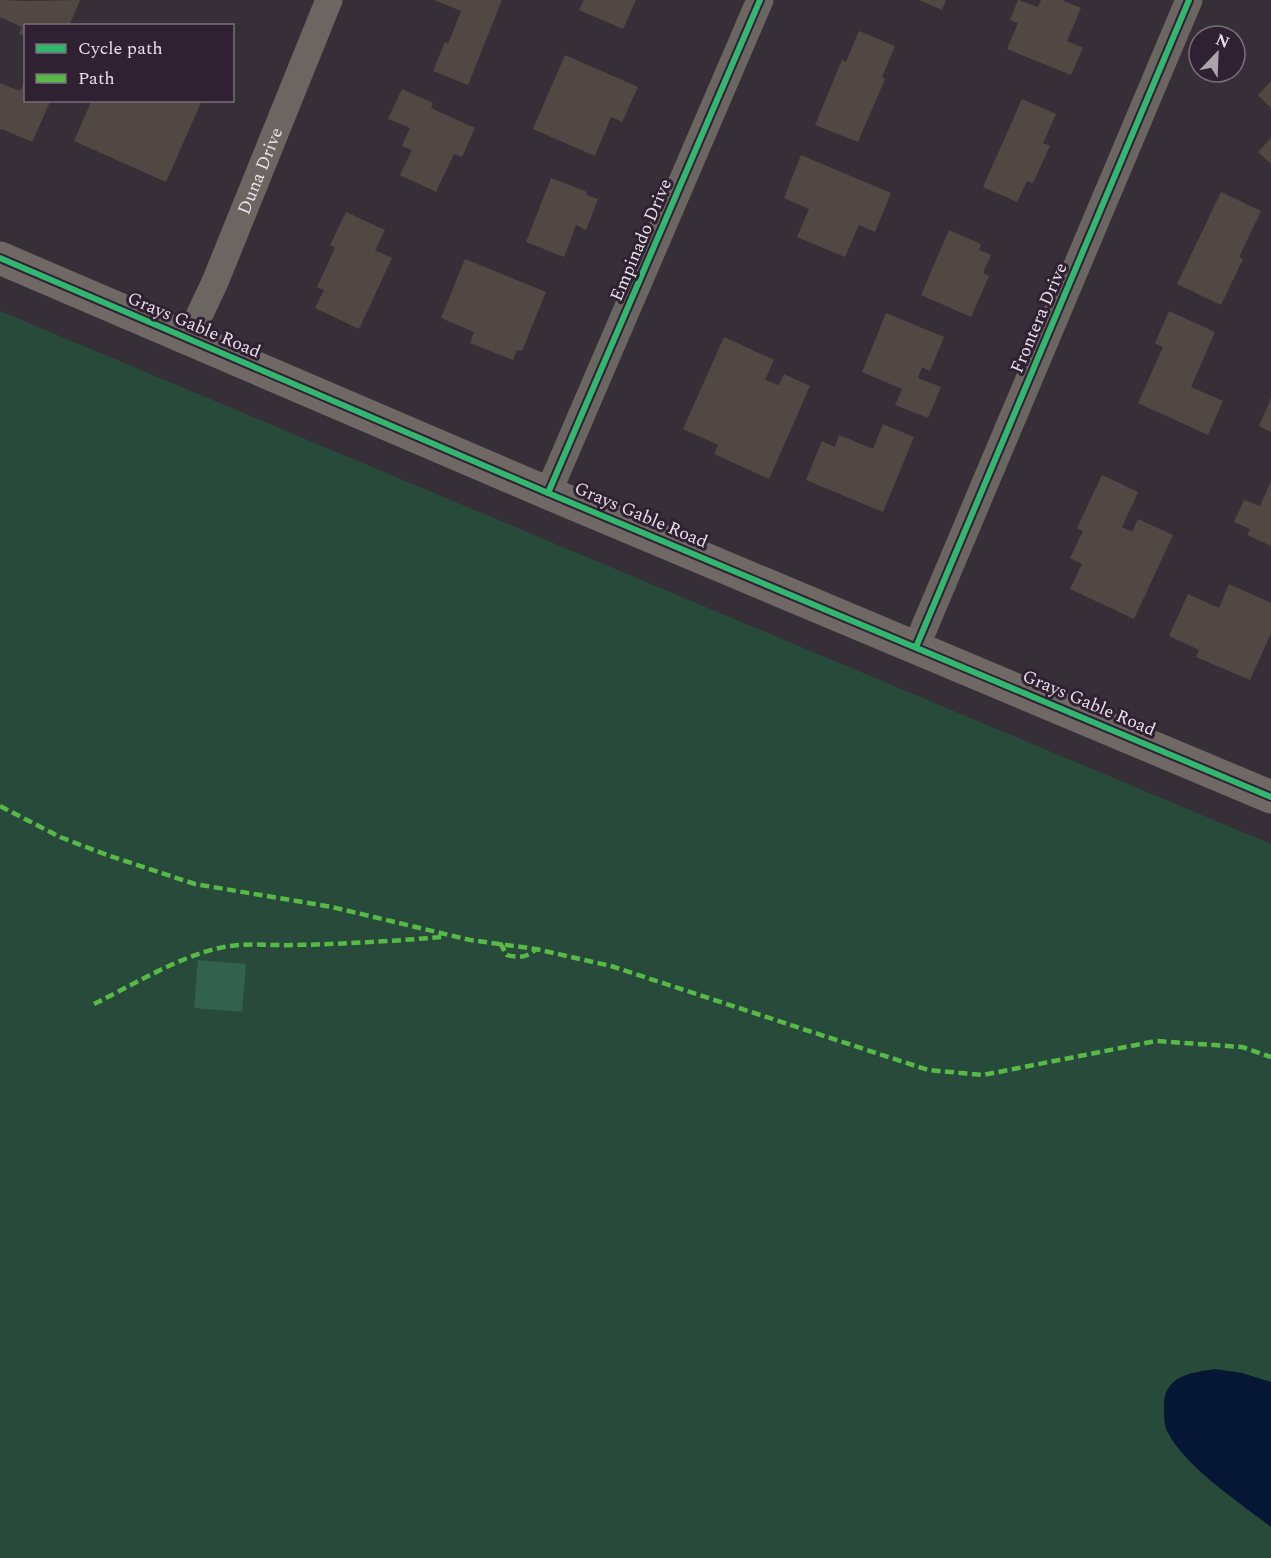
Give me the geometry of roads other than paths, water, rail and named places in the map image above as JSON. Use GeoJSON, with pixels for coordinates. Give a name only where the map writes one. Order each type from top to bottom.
{"type":"FeatureCollection","features":[{"type":"Feature","properties":{"kind":"street","name":"Duna Drive"},"geometry":{"type":"LineString","coordinates":[[188,339],[215,282],[329,0]]}},
{"type":"Feature","properties":{"kind":"street","name":"Empinado Drive"},"geometry":{"type":"LineString","coordinates":[[548,493],[760,0]]}},
{"type":"Feature","properties":{"kind":"street","name":"Frontera Drive"},"geometry":{"type":"LineString","coordinates":[[916,647],[1189,0]]}},
{"type":"Feature","properties":{"kind":"street","name":"Grays Gable Road"},"geometry":{"type":"LineString","coordinates":[[0,258],[548,493],[1271,796]]}},
{"type":"Feature","properties":{"kind":"water"},"geometry":{"type":"Polygon","coordinates":[[[1215,1369],[1242,1373],[1271,1382],[1271,1527],[1199,1470],[1175,1444],[1167,1431],[1164,1408],[1168,1389],[1179,1378],[1215,1369]]]}}]}
